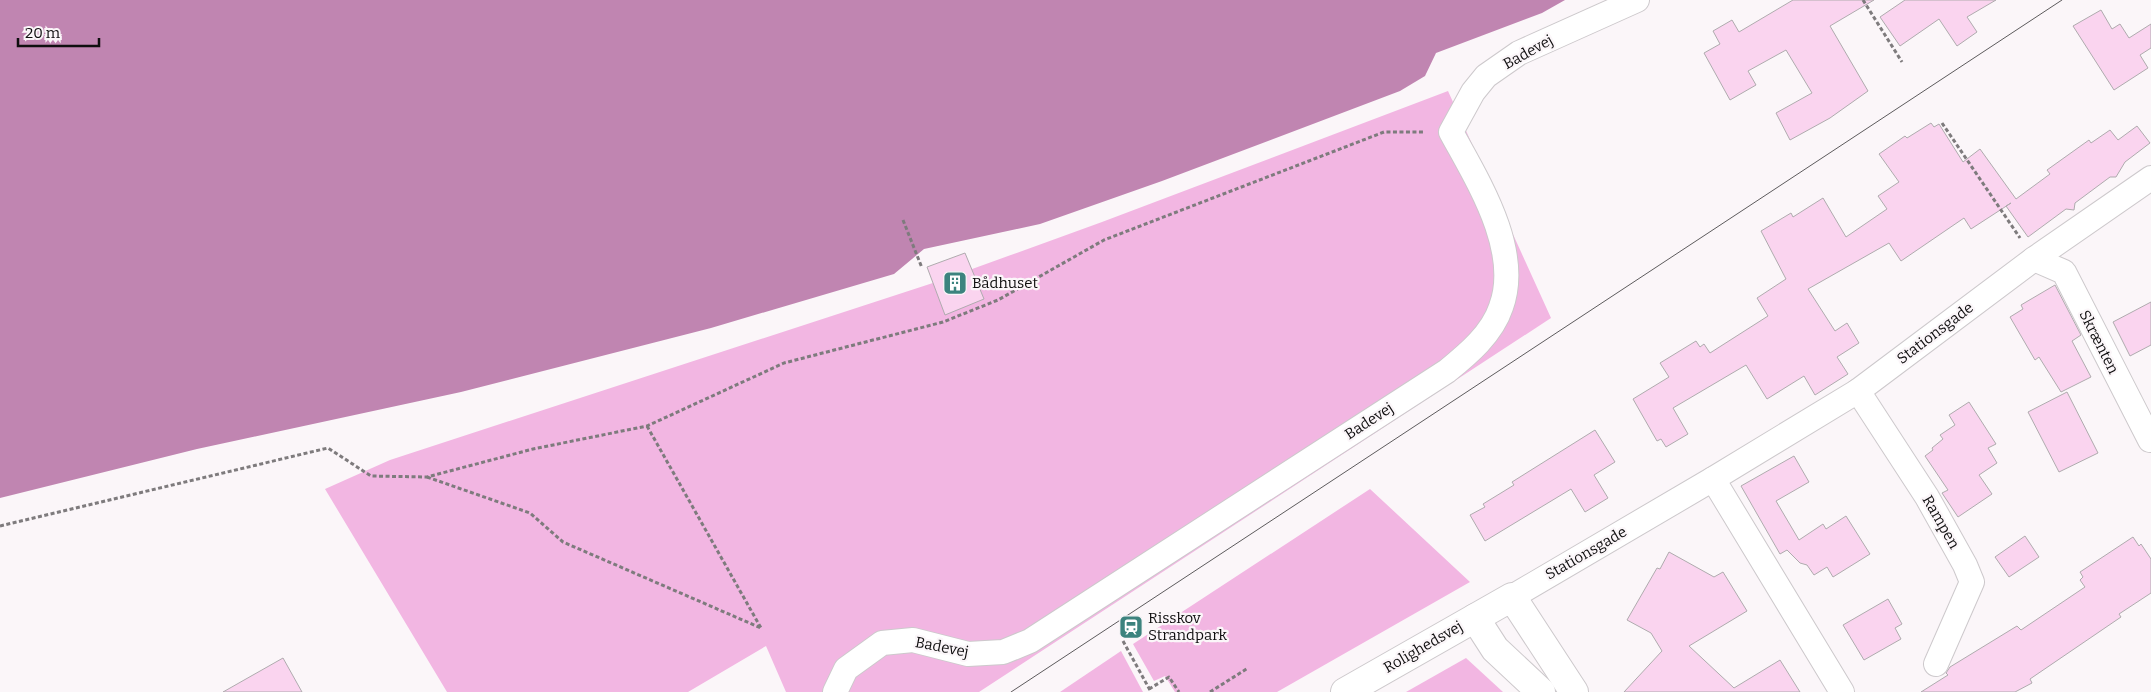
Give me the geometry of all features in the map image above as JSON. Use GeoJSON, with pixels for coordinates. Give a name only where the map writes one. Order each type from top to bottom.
{"type":"FeatureCollection","features":[{"type":"Feature","properties":{"kind":"street","name":"Badevej"},"geometry":{"type":"LineString","coordinates":[[835,692],[846,669],[882,643],[913,640],[968,654],[1003,652],[1030,642],[1447,371],[1470,351],[1489,329],[1501,308],[1506,283],[1503,242],[1491,206],[1451,132],[1473,92],[1482,82],[1519,53],[1637,0]]}},
{"type":"Feature","properties":{"kind":"street","name":"Stationsgade"},"geometry":{"type":"LineString","coordinates":[[1512,597],[1858,391],[2034,259],[2151,178]]}},
{"type":"Feature","properties":{"kind":"street","name":"Skrænten"},"geometry":{"type":"LineString","coordinates":[[2034,259],[2064,272],[2150,440]]}},
{"type":"Feature","properties":{"kind":"street","name":"Rampen"},"geometry":{"type":"LineString","coordinates":[[1858,391],[1927,497],[1965,564],[1972,582],[1936,664]]}},
{"type":"Feature","properties":{"kind":"street"},"geometry":{"type":"LineString","coordinates":[[1712,479],[1842,692]]}},
{"type":"Feature","properties":{"kind":"street"},"geometry":{"type":"LineString","coordinates":[[1512,597],[1574,692]]}},
{"type":"Feature","properties":{"kind":"street","name":"Rolighedsvej"},"geometry":{"type":"LineString","coordinates":[[1344,692],[1512,597]]}},
{"type":"Feature","properties":{"kind":"street"},"geometry":{"type":"LineString","coordinates":[[1476,618],[1495,649],[1541,692]]}},
{"type":"Feature","properties":{"kind":"path"},"geometry":{"type":"LineString","coordinates":[[1863,0],[1902,62]]}},
{"type":"Feature","properties":{"kind":"path"},"geometry":{"type":"LineString","coordinates":[[1942,123],[2034,259]]}},
{"type":"Feature","properties":{"kind":"path"},"geometry":{"type":"LineString","coordinates":[[0,526],[328,448],[371,476],[427,477],[533,449],[647,426],[784,363],[943,322],[998,300],[1104,240],[1384,132],[1451,132]]}},
{"type":"Feature","properties":{"kind":"path"},"geometry":{"type":"LineString","coordinates":[[902,220],[922,268]]}},
{"type":"Feature","properties":{"kind":"path"},"geometry":{"type":"LineString","coordinates":[[427,477],[530,513],[563,542],[761,628],[647,426]]}},
{"type":"Feature","properties":{"kind":"path"},"geometry":{"type":"LineString","coordinates":[[1123,641],[1150,691],[1169,677],[1179,692]]}},
{"type":"Feature","properties":{"kind":"path"},"geometry":{"type":"LineString","coordinates":[[1210,692],[1248,668]]}},
{"type":"Feature","properties":{"kind":"shaded area"},"geometry":{"type":"Polygon","coordinates":[[[0,0],[1565,0],[1542,13],[1436,53],[1425,76],[1400,91],[1162,181],[1040,224],[924,249],[894,274],[711,328],[461,392],[197,449],[0,498],[0,0]]]}},
{"type":"Feature","properties":{"kind":"shaded area","name":"Risskov Strandpark"},"geometry":{"type":"Polygon","coordinates":[[[1448,91],[1551,318],[979,692],[786,692],[766,646],[688,692],[447,692],[325,489],[390,460],[939,281],[1102,222],[1448,91]]]}},
{"type":"Feature","properties":{"kind":"shaded area"},"geometry":{"type":"Polygon","coordinates":[[[1370,489],[1470,582],[1277,692],[1175,692],[1165,676],[1154,681],[1133,644],[1370,489]]]}},
{"type":"Feature","properties":{"kind":"shaded area"},"geometry":{"type":"Polygon","coordinates":[[[1121,651],[1143,692],[1060,692],[1121,651]]]}},
{"type":"Feature","properties":{"kind":"shaded area"},"geometry":{"type":"Polygon","coordinates":[[[1466,658],[1503,692],[1406,692],[1466,658]]]}},
{"type":"Feature","properties":{"kind":"building"},"geometry":{"type":"Polygon","coordinates":[[[1793,0],[1874,0],[1830,26],[1868,91],[1830,118],[1790,140],[1776,113],[1812,93],[1786,50],[1748,71],[1756,85],[1730,100],[1704,53],[1720,44],[1713,31],[1732,20],[1739,32],[1793,0]]]}},
{"type":"Feature","properties":{"kind":"building"},"geometry":{"type":"Polygon","coordinates":[[[1905,0],[1996,0],[1967,17],[1977,32],[1957,46],[1939,19],[1900,46],[1880,17],[1905,0]]]}},
{"type":"Feature","properties":{"kind":"building"},"geometry":{"type":"Polygon","coordinates":[[[2101,10],[2112,29],[2120,24],[2129,38],[2151,24],[2151,48],[2140,55],[2148,68],[2114,90],[2073,26],[2101,10]]]}},
{"type":"Feature","properties":{"kind":"building"},"geometry":{"type":"Polygon","coordinates":[[[1931,123],[1934,127],[1939,124],[1963,162],[1980,149],[2016,199],[2050,174],[2047,170],[2089,140],[2091,143],[2110,130],[2118,140],[2137,126],[2150,143],[2125,162],[2116,177],[2110,177],[2075,203],[2074,210],[2066,209],[2028,237],[2006,206],[1971,229],[1964,218],[1901,261],[1889,243],[1808,289],[1835,331],[1847,323],[1859,343],[1837,357],[1848,374],[1815,395],[1804,376],[1767,399],[1746,365],[1673,408],[1688,434],[1666,447],[1661,439],[1657,441],[1633,399],[1669,377],[1660,363],[1696,341],[1700,347],[1704,344],[1710,353],[1768,316],[1757,298],[1786,279],[1761,231],[1791,213],[1793,217],[1823,198],[1846,237],[1887,209],[1878,196],[1899,182],[1879,154],[1905,136],[1907,138],[1931,123]]]}},
{"type":"Feature","properties":{"kind":"building","name":"Bådhuset"},"geometry":{"type":"Polygon","coordinates":[[[965,253],[984,299],[945,315],[927,267],[965,253]]]}},
{"type":"Feature","properties":{"kind":"building"},"geometry":{"type":"Polygon","coordinates":[[[2055,285],[2081,335],[2072,341],[2091,377],[2061,392],[2039,357],[2035,360],[2010,317],[2023,309],[2021,305],[2055,285]]]}},
{"type":"Feature","properties":{"kind":"building"},"geometry":{"type":"Polygon","coordinates":[[[2151,302],[2151,345],[2130,356],[2113,322],[2151,302]]]}},
{"type":"Feature","properties":{"kind":"building"},"geometry":{"type":"Polygon","coordinates":[[[2067,392],[2098,453],[2059,472],[2028,412],[2067,392]]]}},
{"type":"Feature","properties":{"kind":"building"},"geometry":{"type":"Polygon","coordinates":[[[1969,402],[1996,444],[1988,448],[1997,463],[1979,475],[1992,494],[1958,517],[1942,493],[1948,490],[1925,456],[1943,439],[1940,435],[1955,425],[1949,415],[1969,402]]]}},
{"type":"Feature","properties":{"kind":"building"},"geometry":{"type":"Polygon","coordinates":[[[1595,430],[1615,462],[1594,475],[1608,498],[1585,512],[1571,489],[1485,541],[1470,515],[1485,507],[1483,504],[1514,485],[1512,482],[1595,430]]]}},
{"type":"Feature","properties":{"kind":"building"},"geometry":{"type":"Polygon","coordinates":[[[1794,456],[1809,482],[1776,501],[1799,540],[1823,524],[1826,529],[1846,516],[1870,554],[1833,577],[1827,567],[1814,575],[1807,565],[1800,563],[1787,550],[1780,554],[1741,486],[1794,456]]]}},
{"type":"Feature","properties":{"kind":"building"},"geometry":{"type":"Polygon","coordinates":[[[2025,536],[2039,557],[2009,577],[1995,557],[2025,536]]]}},
{"type":"Feature","properties":{"kind":"building"},"geometry":{"type":"Polygon","coordinates":[[[2133,537],[2139,546],[2141,544],[2151,559],[2151,593],[2119,614],[2121,617],[2030,679],[2032,683],[2015,692],[1921,692],[1948,675],[1946,673],[1950,667],[2017,626],[2021,630],[2085,587],[2080,580],[2083,577],[2080,572],[2133,537]]]}},
{"type":"Feature","properties":{"kind":"building"},"geometry":{"type":"Polygon","coordinates":[[[1669,552],[1714,577],[1723,572],[1747,611],[1689,646],[1734,688],[1780,660],[1800,692],[1624,692],[1662,651],[1651,633],[1627,620],[1657,568],[1660,569],[1669,552]]]}},
{"type":"Feature","properties":{"kind":"building"},"geometry":{"type":"Polygon","coordinates":[[[1888,599],[1902,624],[1895,628],[1901,639],[1864,660],[1843,625],[1888,599]]]}},
{"type":"Feature","properties":{"kind":"building"},"geometry":{"type":"Polygon","coordinates":[[[283,658],[302,692],[223,692],[283,658]]]}},
{"type":"Feature","properties":{"kind":"tram line"},"geometry":{"type":"LineString","coordinates":[[1011,692],[2062,0]]}},
{"type":"Feature","properties":{"kind":"place","name":"Bådhuset"},"geometry":{"type":"Point","coordinates":[955,283]}},
{"type":"Feature","properties":{"kind":"place","name":"Risskov Strandpark"},"geometry":{"type":"Point","coordinates":[1131,627]}}]}
